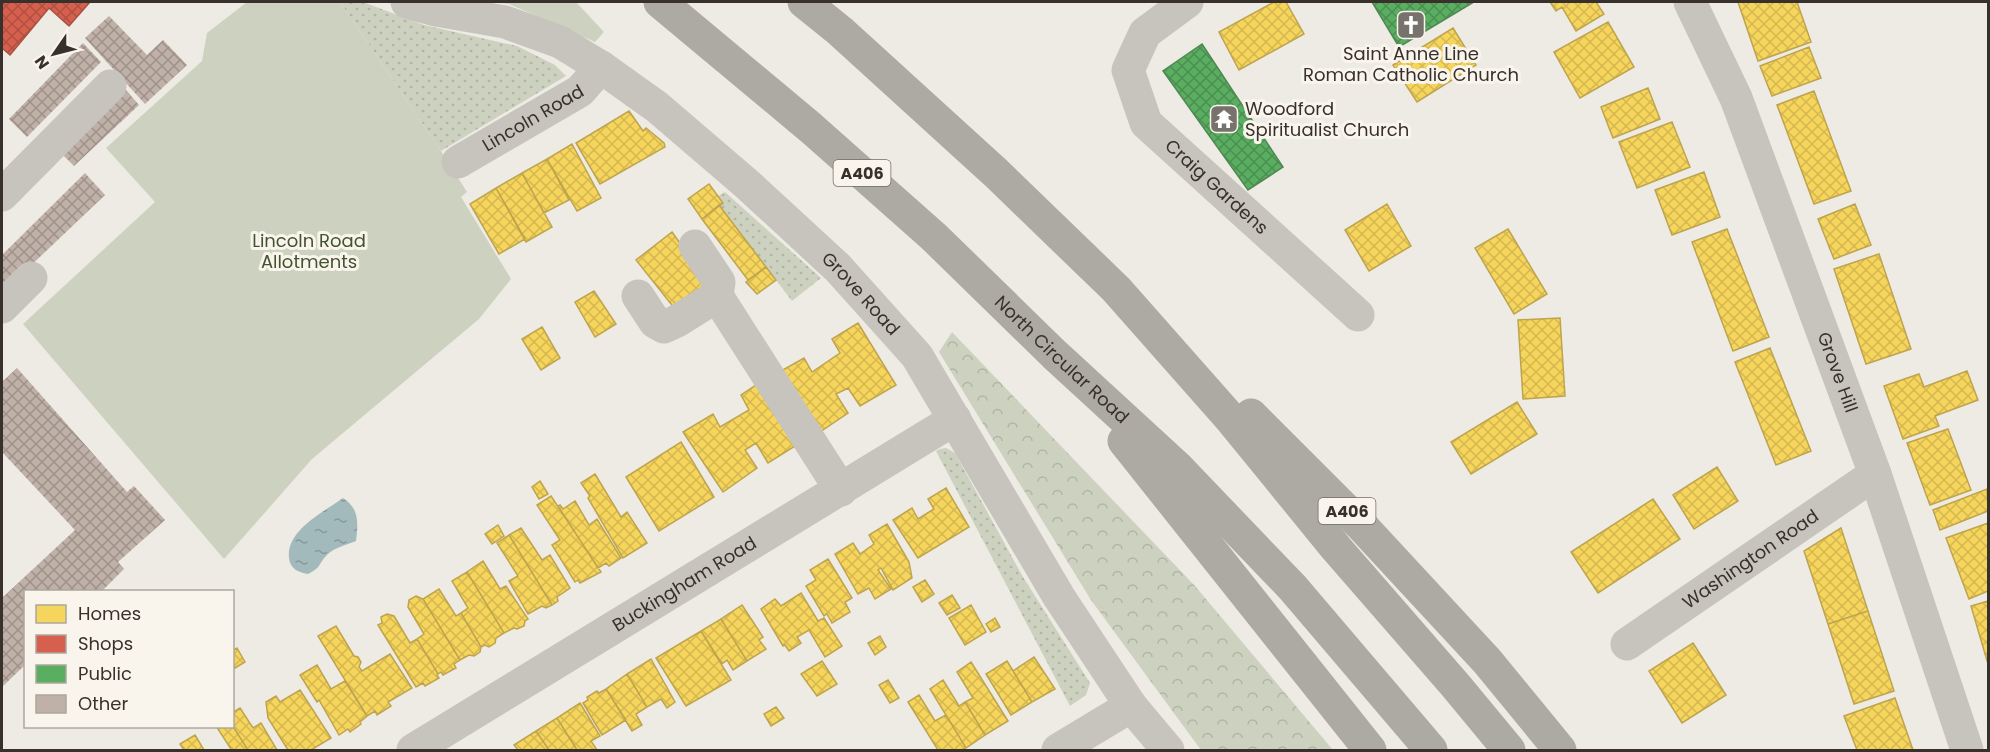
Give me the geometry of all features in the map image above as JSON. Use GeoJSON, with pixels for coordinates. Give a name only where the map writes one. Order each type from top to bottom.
{"type":"FeatureCollection","features":[{"type":"Feature","properties":{"kind":"highway","name":"North Circular Road"},"geometry":{"type":"LineString","coordinates":[[660,2],[811,128],[925,229],[1055,355],[1178,468],[1293,588],[1431,750]]}},
{"type":"Feature","properties":{"kind":"highway","name":"A406"},"geometry":{"type":"LineString","coordinates":[[804,2],[840,31],[996,173],[1116,289],[1243,406],[1361,525],[1486,661],[1560,750]]}},
{"type":"Feature","properties":{"kind":"highway","name":"A406"},"geometry":{"type":"LineString","coordinates":[[1116,289],[1230,418],[1336,548],[1509,750]]}},
{"type":"Feature","properties":{"kind":"highway","name":"A406"},"geometry":{"type":"LineString","coordinates":[[1055,355],[1370,750]]}},
{"type":"Feature","properties":{"kind":"street","name":"Grove Road"},"geometry":{"type":"LineString","coordinates":[[407,2],[436,10],[505,22],[560,42],[601,67],[657,107],[748,185],[838,268],[916,356],[1059,597],[1131,706],[1168,750]]}},
{"type":"Feature","properties":{"kind":"street","name":"Craig Gardens"},"geometry":{"type":"LineString","coordinates":[[1187,2],[1145,33],[1128,70],[1146,123],[1358,315]]}},
{"type":"Feature","properties":{"kind":"street","name":"Grove Hill"},"geometry":{"type":"LineString","coordinates":[[1690,2],[1736,98],[1875,474],[1967,750]]}},
{"type":"Feature","properties":{"kind":"street","name":"Lincoln Road"},"geometry":{"type":"LineString","coordinates":[[458,162],[580,91],[601,67]]}},
{"type":"Feature","properties":{"kind":"street"},"geometry":{"type":"LineString","coordinates":[[2,195],[110,86]]}},
{"type":"Feature","properties":{"kind":"street"},"geometry":{"type":"LineString","coordinates":[[695,246],[719,282],[717,296],[841,490]]}},
{"type":"Feature","properties":{"kind":"street"},"geometry":{"type":"LineString","coordinates":[[2,307],[31,278]]}},
{"type":"Feature","properties":{"kind":"street"},"geometry":{"type":"LineString","coordinates":[[638,296],[655,322],[664,327],[717,296]]}},
{"type":"Feature","properties":{"kind":"street","name":"Buckingham Road"},"geometry":{"type":"LineString","coordinates":[[413,750],[955,419]]}},
{"type":"Feature","properties":{"kind":"street","name":"Washington Road"},"geometry":{"type":"LineString","coordinates":[[1627,644],[1875,474]]}},
{"type":"Feature","properties":{"kind":"street"},"geometry":{"type":"LineString","coordinates":[[1058,750],[1131,706]]}},
{"type":"Feature","properties":{"kind":"green space","name":"Lincoln Road Allotments"},"geometry":{"type":"Polygon","coordinates":[[[247,2],[340,2],[467,192],[461,197],[511,279],[479,319],[312,459],[224,559],[23,324],[155,202],[106,148],[202,61],[207,33],[247,2]]]}},
{"type":"Feature","properties":{"kind":"green space"},"geometry":{"type":"Polygon","coordinates":[[[340,2],[363,2],[424,25],[517,46],[555,65],[566,76],[441,151],[340,2]]]}},
{"type":"Feature","properties":{"kind":"green space"},"geometry":{"type":"Polygon","coordinates":[[[493,2],[576,2],[604,32],[595,42],[509,4],[493,2]]]}},
{"type":"Feature","properties":{"kind":"green space"},"geometry":{"type":"Polygon","coordinates":[[[725,192],[821,278],[792,301],[719,205],[718,196],[725,192]]]}},
{"type":"Feature","properties":{"kind":"green space"},"geometry":{"type":"Polygon","coordinates":[[[952,332],[1195,586],[1333,750],[1201,750],[1091,600],[939,352],[952,332]]]}},
{"type":"Feature","properties":{"kind":"green space"},"geometry":{"type":"Polygon","coordinates":[[[946,448],[955,453],[1023,577],[1090,683],[1086,695],[1070,706],[936,451],[946,448]]]}},
{"type":"Feature","properties":{"kind":"water"},"geometry":{"type":"Polygon","coordinates":[[[343,498],[349,502],[357,517],[356,541],[331,551],[317,568],[308,574],[295,569],[289,558],[290,548],[300,530],[343,498]]]}},
{"type":"Feature","properties":{"kind":"building: Homes"},"geometry":{"type":"Polygon","coordinates":[[[1274,2],[1286,2],[1304,34],[1239,70],[1219,32],[1274,2]]]}},
{"type":"Feature","properties":{"kind":"building: Homes"},"geometry":{"type":"Polygon","coordinates":[[[1550,2],[1596,2],[1604,14],[1576,31],[1562,7],[1556,11],[1550,2]]]}},
{"type":"Feature","properties":{"kind":"building: Homes"},"geometry":{"type":"Polygon","coordinates":[[[1738,2],[1797,2],[1811,42],[1758,61],[1738,2]]]}},
{"type":"Feature","properties":{"kind":"building: Homes"},"geometry":{"type":"Polygon","coordinates":[[[1608,22],[1634,67],[1580,98],[1554,52],[1608,22]]]}},
{"type":"Feature","properties":{"kind":"building: Homes"},"geometry":{"type":"Polygon","coordinates":[[[1453,28],[1476,65],[1417,102],[1393,65],[1453,28]]]}},
{"type":"Feature","properties":{"kind":"building: Homes"},"geometry":{"type":"Polygon","coordinates":[[[1809,47],[1821,78],[1772,96],[1760,66],[1809,47]]]}},
{"type":"Feature","properties":{"kind":"building: Homes"},"geometry":{"type":"Polygon","coordinates":[[[1648,88],[1660,119],[1613,138],[1601,107],[1648,88]]]}},
{"type":"Feature","properties":{"kind":"building: Homes"},"geometry":{"type":"Polygon","coordinates":[[[1814,91],[1851,191],[1814,204],[1777,105],[1814,91]]]}},
{"type":"Feature","properties":{"kind":"building: Homes"},"geometry":{"type":"Polygon","coordinates":[[[629,111],[643,131],[646,128],[664,143],[665,147],[600,184],[576,143],[629,111]]]}},
{"type":"Feature","properties":{"kind":"building: Homes"},"geometry":{"type":"Polygon","coordinates":[[[1672,122],[1690,167],[1637,188],[1619,142],[1672,122]]]}},
{"type":"Feature","properties":{"kind":"building: Homes"},"geometry":{"type":"Polygon","coordinates":[[[572,144],[601,198],[577,211],[547,159],[572,144]]]}},
{"type":"Feature","properties":{"kind":"building: Homes"},"geometry":{"type":"Polygon","coordinates":[[[547,159],[569,200],[544,213],[522,173],[547,159]]]}},
{"type":"Feature","properties":{"kind":"building: Homes"},"geometry":{"type":"Polygon","coordinates":[[[1704,172],[1720,217],[1672,235],[1655,190],[1704,172]]]}},
{"type":"Feature","properties":{"kind":"building: Homes"},"geometry":{"type":"Polygon","coordinates":[[[522,173],[552,227],[526,242],[496,188],[522,173]]]}},
{"type":"Feature","properties":{"kind":"building: Homes"},"geometry":{"type":"Polygon","coordinates":[[[709,184],[723,203],[702,219],[688,199],[709,184]]]}},
{"type":"Feature","properties":{"kind":"building: Homes"},"geometry":{"type":"Polygon","coordinates":[[[496,188],[525,239],[499,254],[470,204],[496,188]]]}},
{"type":"Feature","properties":{"kind":"building: Homes"},"geometry":{"type":"Polygon","coordinates":[[[1387,204],[1411,246],[1369,271],[1345,230],[1387,204]]]}},
{"type":"Feature","properties":{"kind":"building: Homes"},"geometry":{"type":"Polygon","coordinates":[[[1855,204],[1871,245],[1834,259],[1818,219],[1855,204]]]}},
{"type":"Feature","properties":{"kind":"building: Homes"},"geometry":{"type":"Polygon","coordinates":[[[719,205],[766,267],[748,280],[702,219],[719,205]]]}},
{"type":"Feature","properties":{"kind":"building: Homes"},"geometry":{"type":"Polygon","coordinates":[[[1508,229],[1547,294],[1514,314],[1475,248],[1508,229]]]}},
{"type":"Feature","properties":{"kind":"building: Homes"},"geometry":{"type":"Polygon","coordinates":[[[1727,229],[1769,337],[1733,351],[1692,242],[1727,229]]]}},
{"type":"Feature","properties":{"kind":"building: Homes"},"geometry":{"type":"Polygon","coordinates":[[[672,232],[708,282],[675,309],[636,260],[672,232]]]}},
{"type":"Feature","properties":{"kind":"building: Homes"},"geometry":{"type":"Polygon","coordinates":[[[1879,254],[1911,349],[1866,364],[1834,269],[1879,254]]]}},
{"type":"Feature","properties":{"kind":"building: Homes"},"geometry":{"type":"Polygon","coordinates":[[[766,267],[776,280],[757,294],[746,282],[766,267]]]}},
{"type":"Feature","properties":{"kind":"building: Homes"},"geometry":{"type":"Polygon","coordinates":[[[594,291],[616,324],[595,337],[575,302],[594,291]]]}},
{"type":"Feature","properties":{"kind":"building: Homes"},"geometry":{"type":"Polygon","coordinates":[[[1560,318],[1565,396],[1523,399],[1518,320],[1560,318]]]}},
{"type":"Feature","properties":{"kind":"building: Homes"},"geometry":{"type":"Polygon","coordinates":[[[858,323],[896,385],[860,406],[848,388],[836,394],[848,413],[814,436],[774,375],[804,358],[812,372],[840,353],[832,339],[858,323]]]}},
{"type":"Feature","properties":{"kind":"building: Homes"},"geometry":{"type":"Polygon","coordinates":[[[542,327],[560,358],[541,370],[522,339],[542,327]]]}},
{"type":"Feature","properties":{"kind":"building: Homes"},"geometry":{"type":"Polygon","coordinates":[[[1770,348],[1811,451],[1776,465],[1735,362],[1770,348]]]}},
{"type":"Feature","properties":{"kind":"building: Homes"},"geometry":{"type":"Polygon","coordinates":[[[1967,371],[1978,400],[1935,416],[1939,426],[1903,439],[1884,386],[1919,374],[1924,387],[1967,371]]]}},
{"type":"Feature","properties":{"kind":"building: Homes"},"geometry":{"type":"Polygon","coordinates":[[[765,379],[803,441],[768,463],[756,443],[745,450],[757,468],[723,492],[683,432],[713,414],[720,427],[749,410],[741,395],[765,379]]]}},
{"type":"Feature","properties":{"kind":"building: Homes"},"geometry":{"type":"Polygon","coordinates":[[[1517,402],[1537,434],[1471,474],[1451,442],[1517,402]]]}},
{"type":"Feature","properties":{"kind":"building: Homes"},"geometry":{"type":"Polygon","coordinates":[[[1948,429],[1971,490],[1930,505],[1907,443],[1948,429]]]}},
{"type":"Feature","properties":{"kind":"building: Homes"},"geometry":{"type":"Polygon","coordinates":[[[681,442],[714,497],[659,531],[626,477],[681,442]]]}},
{"type":"Feature","properties":{"kind":"building: Homes"},"geometry":{"type":"Polygon","coordinates":[[[1717,467],[1738,501],[1694,529],[1673,495],[1717,467]]]}},
{"type":"Feature","properties":{"kind":"building: Homes"},"geometry":{"type":"Polygon","coordinates":[[[595,474],[621,517],[627,512],[647,543],[623,558],[581,483],[595,474]]]}},
{"type":"Feature","properties":{"kind":"building: Homes"},"geometry":{"type":"Polygon","coordinates":[[[540,481],[548,494],[539,499],[532,487],[540,481]]]}},
{"type":"Feature","properties":{"kind":"building: Homes"},"geometry":{"type":"Polygon","coordinates":[[[946,488],[969,527],[918,558],[893,520],[912,508],[918,519],[934,509],[928,499],[946,488]]]}},
{"type":"Feature","properties":{"kind":"building: Homes"},"geometry":{"type":"Polygon","coordinates":[[[1987,489],[1988,511],[1940,530],[1933,510],[1987,489]]]}},
{"type":"Feature","properties":{"kind":"building: Homes"},"geometry":{"type":"Polygon","coordinates":[[[551,496],[601,572],[580,583],[578,580],[575,582],[552,545],[560,540],[537,505],[551,496]]]}},
{"type":"Feature","properties":{"kind":"building: Homes"},"geometry":{"type":"Polygon","coordinates":[[[1653,499],[1680,539],[1598,593],[1571,552],[1653,499]]]}},
{"type":"Feature","properties":{"kind":"building: Homes"},"geometry":{"type":"Polygon","coordinates":[[[575,501],[589,525],[597,519],[621,558],[609,566],[606,563],[598,568],[558,506],[560,505],[563,509],[575,501]]]}},
{"type":"Feature","properties":{"kind":"building: Homes"},"geometry":{"type":"Polygon","coordinates":[[[1988,523],[1988,591],[1969,599],[1946,538],[1988,523]]]}},
{"type":"Feature","properties":{"kind":"building: Homes"},"geometry":{"type":"Polygon","coordinates":[[[887,524],[909,562],[912,578],[893,590],[881,568],[878,570],[891,589],[875,599],[869,588],[858,594],[835,554],[853,543],[860,554],[874,544],[869,535],[887,524]]]}},
{"type":"Feature","properties":{"kind":"building: Homes"},"geometry":{"type":"Polygon","coordinates":[[[498,525],[504,536],[492,544],[485,534],[498,525]]]}},
{"type":"Feature","properties":{"kind":"building: Homes"},"geometry":{"type":"Polygon","coordinates":[[[521,528],[542,560],[550,555],[570,588],[557,597],[558,601],[552,605],[509,535],[521,528]]]}},
{"type":"Feature","properties":{"kind":"building: Homes"},"geometry":{"type":"Polygon","coordinates":[[[1841,528],[1868,611],[1828,624],[1804,551],[1841,528]]]}},
{"type":"Feature","properties":{"kind":"building: Homes"},"geometry":{"type":"Polygon","coordinates":[[[509,535],[552,605],[546,608],[542,606],[528,614],[509,581],[518,576],[497,543],[509,535]]]}},
{"type":"Feature","properties":{"kind":"building: Homes"},"geometry":{"type":"Polygon","coordinates":[[[828,559],[852,598],[845,602],[850,612],[832,623],[827,614],[824,616],[806,586],[816,580],[810,570],[828,559]]]}},
{"type":"Feature","properties":{"kind":"building: Homes"},"geometry":{"type":"Polygon","coordinates":[[[483,561],[500,589],[506,586],[528,619],[524,626],[504,633],[467,572],[483,561]]]}},
{"type":"Feature","properties":{"kind":"building: Homes"},"geometry":{"type":"Polygon","coordinates":[[[467,572],[504,633],[496,638],[495,643],[489,647],[485,645],[481,647],[461,613],[468,608],[452,581],[467,572]]]}},
{"type":"Feature","properties":{"kind":"building: Homes"},"geometry":{"type":"Polygon","coordinates":[[[925,580],[934,594],[922,602],[913,587],[925,580]]]}},
{"type":"Feature","properties":{"kind":"building: Homes"},"geometry":{"type":"Polygon","coordinates":[[[439,589],[456,616],[461,613],[481,647],[480,652],[474,656],[469,655],[460,660],[423,599],[439,589]]]}},
{"type":"Feature","properties":{"kind":"building: Homes"},"geometry":{"type":"Polygon","coordinates":[[[801,593],[818,621],[824,618],[842,646],[825,657],[809,630],[797,637],[801,643],[789,651],[785,645],[783,646],[761,609],[775,599],[781,606],[801,593]]]}},
{"type":"Feature","properties":{"kind":"building: Homes"},"geometry":{"type":"Polygon","coordinates":[[[952,595],[960,608],[947,615],[939,603],[952,595]]]}},
{"type":"Feature","properties":{"kind":"building: Homes"},"geometry":{"type":"Polygon","coordinates":[[[416,596],[423,599],[460,660],[454,664],[456,668],[443,675],[441,672],[438,674],[417,639],[424,634],[408,607],[409,600],[416,596]]]}},
{"type":"Feature","properties":{"kind":"building: Homes"},"geometry":{"type":"Polygon","coordinates":[[[1988,601],[1988,664],[1971,606],[1988,601]]]}},
{"type":"Feature","properties":{"kind":"building: Homes"},"geometry":{"type":"Polygon","coordinates":[[[742,605],[763,637],[759,640],[766,649],[747,661],[721,619],[742,605]]]}},
{"type":"Feature","properties":{"kind":"building: Homes"},"geometry":{"type":"Polygon","coordinates":[[[971,605],[986,632],[965,645],[949,618],[971,605]]]}},
{"type":"Feature","properties":{"kind":"building: Homes"},"geometry":{"type":"Polygon","coordinates":[[[1868,611],[1894,691],[1854,704],[1828,624],[1868,611]]]}},
{"type":"Feature","properties":{"kind":"building: Homes"},"geometry":{"type":"Polygon","coordinates":[[[387,614],[394,616],[410,643],[417,639],[439,678],[425,686],[423,683],[416,687],[378,625],[382,623],[381,617],[387,614]]]}},
{"type":"Feature","properties":{"kind":"building: Homes"},"geometry":{"type":"Polygon","coordinates":[[[995,618],[1000,627],[991,632],[986,624],[995,618]]]}},
{"type":"Feature","properties":{"kind":"building: Homes"},"geometry":{"type":"Polygon","coordinates":[[[721,619],[747,661],[733,670],[727,660],[722,664],[701,631],[721,619]]]}},
{"type":"Feature","properties":{"kind":"building: Homes"},"geometry":{"type":"Polygon","coordinates":[[[336,626],[354,656],[358,657],[361,662],[359,667],[362,671],[390,654],[412,688],[388,702],[391,706],[377,715],[375,711],[367,716],[318,636],[336,626]]]}},
{"type":"Feature","properties":{"kind":"building: Homes"},"geometry":{"type":"Polygon","coordinates":[[[701,631],[731,680],[686,706],[656,658],[701,631]]]}},
{"type":"Feature","properties":{"kind":"building: Homes"},"geometry":{"type":"Polygon","coordinates":[[[880,636],[886,647],[875,655],[868,643],[880,636]]]}},
{"type":"Feature","properties":{"kind":"building: Homes"},"geometry":{"type":"Polygon","coordinates":[[[1693,643],[1726,695],[1682,723],[1649,671],[1693,643]]]}},
{"type":"Feature","properties":{"kind":"building: Homes"},"geometry":{"type":"Polygon","coordinates":[[[237,648],[245,662],[235,668],[234,667],[234,650],[237,648]]]}},
{"type":"Feature","properties":{"kind":"building: Homes"},"geometry":{"type":"Polygon","coordinates":[[[1034,657],[1055,689],[1032,702],[1013,671],[1034,657]]]}},
{"type":"Feature","properties":{"kind":"building: Homes"},"geometry":{"type":"Polygon","coordinates":[[[651,659],[675,702],[667,708],[661,699],[647,707],[627,674],[651,659]]]}},
{"type":"Feature","properties":{"kind":"building: Homes"},"geometry":{"type":"Polygon","coordinates":[[[822,661],[837,684],[817,696],[801,674],[822,661]]]}},
{"type":"Feature","properties":{"kind":"building: Homes"},"geometry":{"type":"Polygon","coordinates":[[[1007,661],[1032,702],[1011,715],[986,674],[1007,661]]]}},
{"type":"Feature","properties":{"kind":"building: Homes"},"geometry":{"type":"Polygon","coordinates":[[[971,662],[1008,721],[985,735],[965,702],[973,698],[957,672],[971,662]]]}},
{"type":"Feature","properties":{"kind":"building: Homes"},"geometry":{"type":"Polygon","coordinates":[[[317,665],[331,689],[345,681],[367,716],[350,732],[348,729],[339,735],[319,700],[317,702],[300,675],[317,665]]]}},
{"type":"Feature","properties":{"kind":"building: Homes"},"geometry":{"type":"Polygon","coordinates":[[[627,674],[647,707],[636,714],[642,725],[632,731],[606,689],[627,674]]]}},
{"type":"Feature","properties":{"kind":"building: Homes"},"geometry":{"type":"Polygon","coordinates":[[[888,680],[899,698],[890,703],[879,685],[888,680]]]}},
{"type":"Feature","properties":{"kind":"building: Homes"},"geometry":{"type":"Polygon","coordinates":[[[943,680],[959,706],[965,702],[985,735],[966,748],[930,689],[943,680]]]}},
{"type":"Feature","properties":{"kind":"building: Homes"},"geometry":{"type":"Polygon","coordinates":[[[606,689],[626,720],[602,735],[583,703],[588,700],[587,697],[606,689]]]}},
{"type":"Feature","properties":{"kind":"building: Homes"},"geometry":{"type":"Polygon","coordinates":[[[300,690],[331,738],[311,750],[288,750],[268,718],[266,702],[276,696],[280,702],[300,690]]]}},
{"type":"Feature","properties":{"kind":"building: Homes"},"geometry":{"type":"Polygon","coordinates":[[[919,695],[935,721],[946,715],[966,748],[938,750],[908,702],[919,695]]]}},
{"type":"Feature","properties":{"kind":"building: Homes"},"geometry":{"type":"Polygon","coordinates":[[[1895,698],[1913,750],[1857,750],[1844,716],[1895,698]]]}},
{"type":"Feature","properties":{"kind":"building: Homes"},"geometry":{"type":"Polygon","coordinates":[[[580,703],[600,736],[591,741],[597,750],[577,750],[557,718],[580,703]]]}},
{"type":"Feature","properties":{"kind":"building: Homes"},"geometry":{"type":"Polygon","coordinates":[[[776,707],[784,718],[771,726],[764,714],[776,707]]]}},
{"type":"Feature","properties":{"kind":"building: Homes"},"geometry":{"type":"Polygon","coordinates":[[[240,708],[253,728],[261,723],[277,750],[248,750],[234,728],[234,712],[240,708]]]}},
{"type":"Feature","properties":{"kind":"building: Homes"},"geometry":{"type":"Polygon","coordinates":[[[557,718],[577,750],[549,750],[536,731],[557,718]]]}},
{"type":"Feature","properties":{"kind":"building: Homes"},"geometry":{"type":"Polygon","coordinates":[[[217,728],[234,728],[248,750],[228,750],[231,749],[217,728]]]}},
{"type":"Feature","properties":{"kind":"building: Homes"},"geometry":{"type":"Polygon","coordinates":[[[536,731],[549,750],[518,750],[514,745],[536,731]]]}},
{"type":"Feature","properties":{"kind":"building: Homes"},"geometry":{"type":"Polygon","coordinates":[[[195,735],[204,750],[184,750],[180,744],[195,735]]]}},
{"type":"Feature","properties":{"kind":"building: Shops"},"geometry":{"type":"Polygon","coordinates":[[[2,2],[90,2],[69,26],[49,8],[10,55],[2,48],[2,2]]]}},
{"type":"Feature","properties":{"kind":"building: Public","name":"Saint Anne Line Roman Catholic Church"},"geometry":{"type":"Polygon","coordinates":[[[1372,2],[1471,2],[1472,3],[1399,47],[1372,2]]]}},
{"type":"Feature","properties":{"kind":"building: Public","name":"Woodford Spiritualist Church"},"geometry":{"type":"Polygon","coordinates":[[[1202,44],[1283,167],[1248,190],[1163,71],[1202,44]]]}},
{"type":"Feature","properties":{"kind":"building: Other"},"geometry":{"type":"Polygon","coordinates":[[[109,16],[147,55],[163,40],[187,65],[145,104],[85,38],[109,16]]]}},
{"type":"Feature","properties":{"kind":"building: Other"},"geometry":{"type":"Polygon","coordinates":[[[83,43],[101,62],[27,137],[9,119],[83,43]]]}},
{"type":"Feature","properties":{"kind":"building: Other"},"geometry":{"type":"Polygon","coordinates":[[[125,89],[139,105],[74,166],[60,152],[125,89]]]}},
{"type":"Feature","properties":{"kind":"building: Other"},"geometry":{"type":"Polygon","coordinates":[[[85,173],[105,195],[2,293],[2,255],[85,173]]]}},
{"type":"Feature","properties":{"kind":"building: Other"},"geometry":{"type":"Polygon","coordinates":[[[17,368],[127,492],[134,486],[165,520],[118,562],[124,569],[103,590],[24,590],[24,666],[2,687],[2,598],[75,530],[2,452],[2,382],[17,368]]]}},
{"type":"Feature","properties":{"kind":"place","name":"Saint Anne Line Roman Catholic Church"},"geometry":{"type":"Point","coordinates":[1411,25]}},
{"type":"Feature","properties":{"kind":"place","name":"Woodford Spiritualist Church"},"geometry":{"type":"Point","coordinates":[1224,119]}}]}
